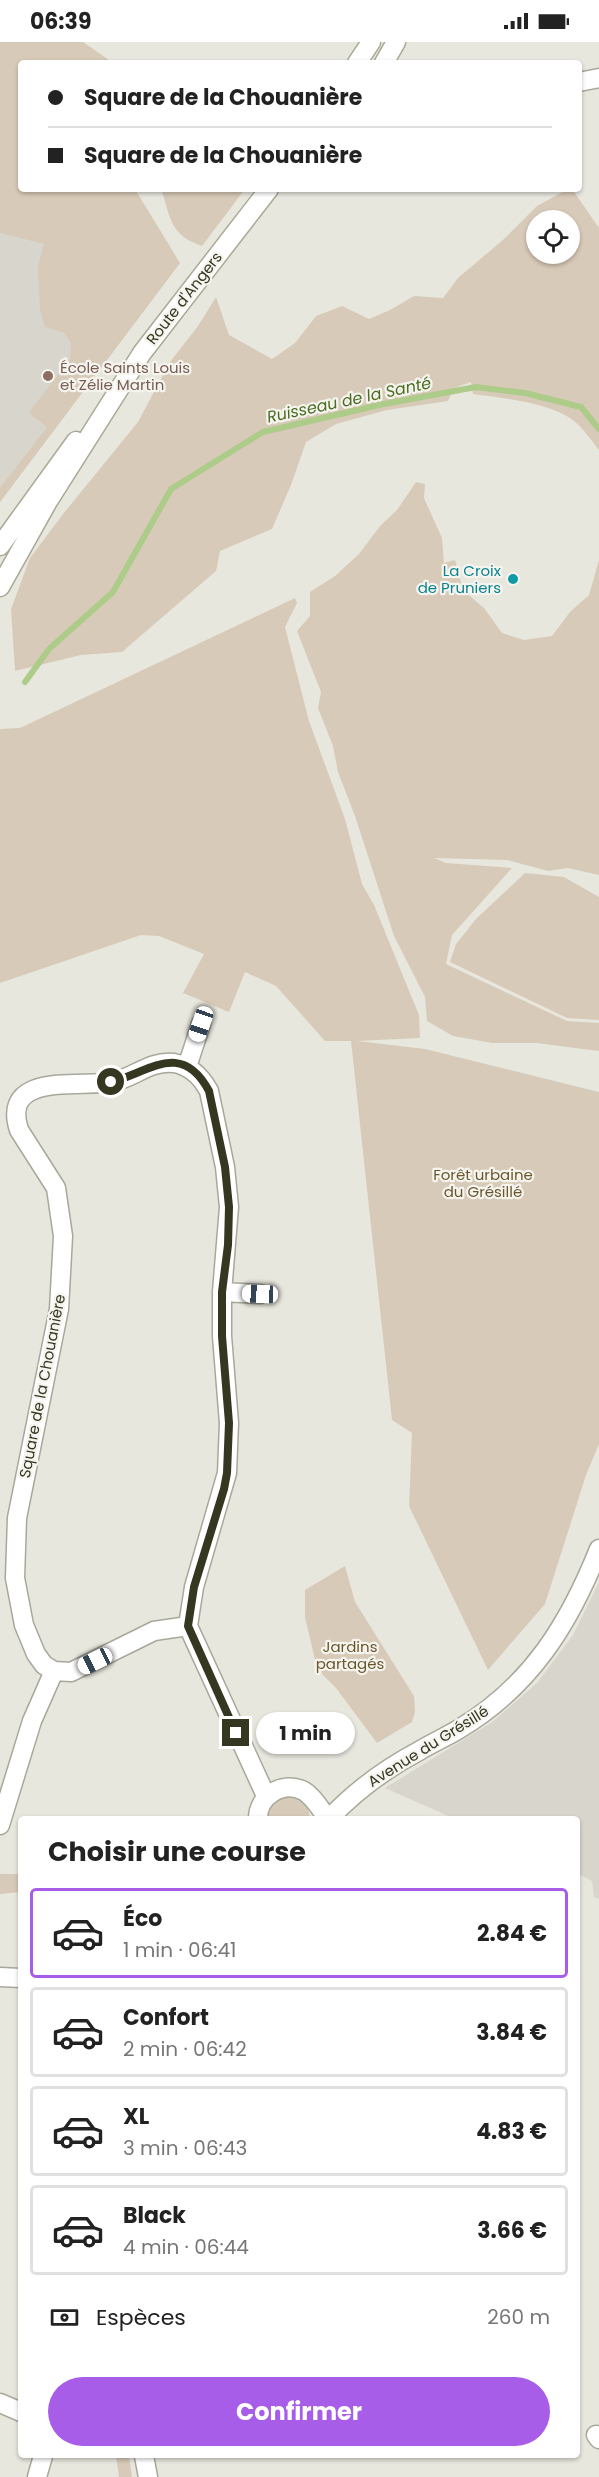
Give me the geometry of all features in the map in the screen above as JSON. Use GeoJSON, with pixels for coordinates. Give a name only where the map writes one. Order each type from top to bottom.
{"type":"FeatureCollection","features":[{"type":"Feature","properties":{"kind":"street"},"geometry":{"type":"LineString","coordinates":[[359,60],[371,42]]}},
{"type":"Feature","properties":{"kind":"street"},"geometry":{"type":"LineString","coordinates":[[386,60],[396,42]]}},
{"type":"Feature","properties":{"kind":"street"},"geometry":{"type":"LineString","coordinates":[[582,81],[599,78]]}},
{"type":"Feature","properties":{"kind":"street","name":"Route d'Angers"},"geometry":{"type":"LineString","coordinates":[[0,587],[46,503],[142,353],[267,192]]}},
{"type":"Feature","properties":{"kind":"street","name":"Route d'Angers"},"geometry":{"type":"LineString","coordinates":[[0,546],[70,447],[104,411]]}},
{"type":"Feature","properties":{"kind":"street"},"geometry":{"type":"LineString","coordinates":[[201,1024],[187,1068],[198,1076],[209,1091],[225,1167],[229,1207],[228,1245],[222,1292],[222,1336],[229,1423],[227,1473],[194,1587],[188,1626],[266,1796]]}},
{"type":"Feature","properties":{"kind":"street","name":"Square de la Chouanière"},"geometry":{"type":"LineString","coordinates":[[54,1671],[44,1665],[36,1654],[24,1625],[15,1578],[15,1542],[18,1509],[59,1309],[63,1227],[56,1188],[18,1130],[16,1106],[26,1092],[42,1085],[111,1082],[161,1063],[171,1063],[187,1068]]}},
{"type":"Feature","properties":{"kind":"street"},"geometry":{"type":"LineString","coordinates":[[222,1292],[260,1294]]}},
{"type":"Feature","properties":{"kind":"street","name":"Avenue du Grésillé"},"geometry":{"type":"LineString","coordinates":[[331,1816],[354,1794],[396,1764],[472,1721],[517,1684],[543,1656],[569,1617],[582,1592],[599,1549]]}},
{"type":"Feature","properties":{"kind":"street"},"geometry":{"type":"LineString","coordinates":[[0,1826],[32,1721],[54,1671],[71,1672],[154,1631],[188,1626]]}},
{"type":"Feature","properties":{"kind":"street"},"geometry":{"type":"LineString","coordinates":[[259,1816],[260,1805],[266,1796],[275,1790],[295,1788],[313,1798],[326,1816]]}},
{"type":"Feature","properties":{"kind":"street"},"geometry":{"type":"LineString","coordinates":[[0,1977],[18,1978]]}},
{"type":"Feature","properties":{"kind":"street"},"geometry":{"type":"LineString","coordinates":[[0,2403],[18,2411]]}},
{"type":"Feature","properties":{"kind":"street"},"geometry":{"type":"LineString","coordinates":[[37,2477],[42,2458]]}},
{"type":"Feature","properties":{"kind":"street"},"geometry":{"type":"LineString","coordinates":[[144,2458],[148,2477]]}},
{"type":"Feature","properties":{"kind":"shaded area","name":"École Saints Louis et Zélie Martin"},"geometry":{"type":"Polygon","coordinates":[[[0,155],[18,184],[18,192],[27,192],[180,263],[0,502],[0,155]]]}},
{"type":"Feature","properties":{"kind":"shaded area"},"geometry":{"type":"Polygon","coordinates":[[[599,1582],[599,1899],[594,1897],[592,1881],[580,1875],[580,1816],[448,1816],[385,1788],[492,1722],[537,1683],[573,1635],[599,1582]]]}},
{"type":"Feature","properties":{"kind":"green space","name":"École Saints Louis et Zélie Martin"},"geometry":{"type":"Polygon","coordinates":[[[0,42],[83,42],[109,60],[18,60],[18,192],[137,192],[180,263],[0,502],[0,488],[47,427],[31,415],[30,411],[70,359],[71,343],[63,332],[45,327],[40,310],[38,266],[44,244],[0,233],[0,42]]]}},
{"type":"Feature","properties":{"kind":"green space"},"geometry":{"type":"Polygon","coordinates":[[[162,192],[243,192],[202,246],[191,242],[177,231],[162,192]]]}},
{"type":"Feature","properties":{"kind":"green space"},"geometry":{"type":"Polygon","coordinates":[[[563,192],[574,192],[599,228],[599,450],[570,418],[536,404],[473,394],[471,382],[454,388],[448,401],[387,410],[336,424],[306,442],[272,529],[220,551],[216,571],[122,652],[81,655],[15,671],[11,609],[30,558],[138,422],[170,362],[198,326],[216,297],[229,335],[272,359],[295,343],[316,316],[342,306],[369,319],[414,296],[443,298],[458,278],[526,217],[526,264],[580,264],[580,210],[533,210],[563,192]]]}},
{"type":"Feature","properties":{"kind":"green space"},"geometry":{"type":"Polygon","coordinates":[[[416,482],[425,484],[424,498],[442,538],[444,563],[455,560],[463,590],[484,608],[502,633],[524,640],[552,636],[570,612],[589,595],[599,560],[599,875],[568,868],[548,871],[507,860],[434,858],[446,863],[512,868],[452,935],[446,964],[567,1021],[599,1023],[599,1051],[536,1043],[492,1043],[453,1036],[427,1021],[425,997],[394,936],[355,816],[338,772],[333,746],[318,708],[321,692],[297,631],[310,616],[310,592],[335,576],[359,554],[380,526],[397,510],[416,482]]]}},
{"type":"Feature","properties":{"kind":"green space","name":"Forêt urbaine du Grésillé"},"geometry":{"type":"Polygon","coordinates":[[[295,598],[297,603],[285,627],[309,721],[345,819],[362,884],[374,905],[419,1015],[420,1038],[357,1041],[425,1049],[599,1092],[599,1444],[586,1475],[545,1604],[488,1670],[409,1506],[412,1433],[392,1420],[351,1041],[325,1041],[276,986],[245,972],[229,1012],[183,993],[204,954],[159,936],[141,935],[0,983],[0,729],[20,728],[295,598]]]}},
{"type":"Feature","properties":{"kind":"green space"},"geometry":{"type":"Polygon","coordinates":[[[525,873],[564,877],[599,897],[599,1020],[567,1018],[450,962],[456,944],[476,919],[525,873]]]}},
{"type":"Feature","properties":{"kind":"green space","name":"Jardins partagés"},"geometry":{"type":"Polygon","coordinates":[[[345,1566],[355,1602],[414,1696],[415,1712],[412,1722],[377,1743],[336,1688],[323,1675],[315,1660],[305,1617],[305,1590],[345,1566]]]}},
{"type":"Feature","properties":{"kind":"green space"},"geometry":{"type":"Polygon","coordinates":[[[283,1796],[294,1798],[302,1801],[308,1808],[310,1816],[265,1816],[267,1808],[283,1796]]]}},
{"type":"Feature","properties":{"kind":"green space"},"geometry":{"type":"Polygon","coordinates":[[[0,1874],[18,1874],[18,1892],[0,1894],[0,1874]]]}},
{"type":"Feature","properties":{"kind":"green space"},"geometry":{"type":"Polygon","coordinates":[[[116,2458],[129,2458],[132,2477],[119,2477],[116,2458]]]}},
{"type":"Feature","properties":{"kind":"waterway","name":"Ruisseau de la Santé"},"geometry":{"type":"LineString","coordinates":[[25,682],[49,649],[113,592],[171,489],[263,432],[379,405],[476,387],[525,393],[581,407],[599,429]]}},
{"type":"Feature","properties":{"kind":"place","name":"École Saints Louis et Zélie Martin"},"geometry":{"type":"Point","coordinates":[48,376]}},
{"type":"Feature","properties":{"kind":"place","name":"La Croix de Pruniers"},"geometry":{"type":"Point","coordinates":[513,579]}},
{"type":"Feature","properties":{"kind":"route"},"geometry":{"type":"LineString","coordinates":[[111,1082],[123,1079],[150,1065],[161,1063],[181,1065],[191,1070],[209,1091],[225,1167],[229,1207],[228,1245],[222,1292],[222,1336],[229,1423],[227,1473],[194,1587],[188,1626],[236,1733]]}}]}
